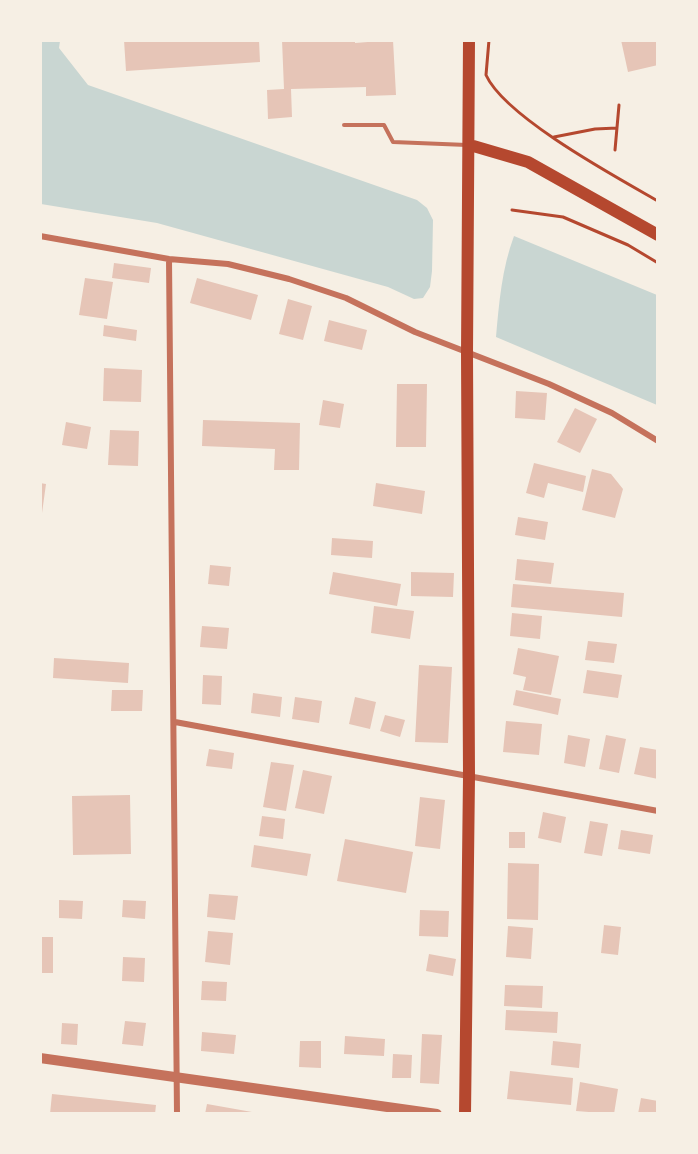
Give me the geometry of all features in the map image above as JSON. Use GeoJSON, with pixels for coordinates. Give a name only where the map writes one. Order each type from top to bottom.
{"type":"FeatureCollection","features":[{"type":"Feature","properties":{"kind":"main road"},"geometry":{"type":"LineString","coordinates":[[465,1113],[469,777],[467,227],[470,145],[469,40]]}},
{"type":"Feature","properties":{"kind":"main road"},"geometry":{"type":"LineString","coordinates":[[470,145],[528,162],[657,235]]}},
{"type":"Feature","properties":{"kind":"street"},"geometry":{"type":"LineString","coordinates":[[40,236],[169,259],[228,264],[289,279],[346,298],[467,353],[549,384],[612,413],[657,441]]}},
{"type":"Feature","properties":{"kind":"street"},"geometry":{"type":"LineString","coordinates":[[169,259],[177,1113]]}},
{"type":"Feature","properties":{"kind":"street"},"geometry":{"type":"LineString","coordinates":[[175,722],[657,811]]}},
{"type":"Feature","properties":{"kind":"street"},"geometry":{"type":"LineString","coordinates":[[40,1058],[437,1113]]}},
{"type":"Feature","properties":{"kind":"lane"},"geometry":{"type":"LineString","coordinates":[[344,125],[384,125],[393,142],[470,145]]}},
{"type":"Feature","properties":{"kind":"path"},"geometry":{"type":"LineString","coordinates":[[489,40],[485,63],[490,84],[502,99],[578,154],[657,201]]}},
{"type":"Feature","properties":{"kind":"path"},"geometry":{"type":"LineString","coordinates":[[615,150],[620,105]]}},
{"type":"Feature","properties":{"kind":"path"},"geometry":{"type":"LineString","coordinates":[[554,137],[595,129],[617,128]]}},
{"type":"Feature","properties":{"kind":"path"},"geometry":{"type":"LineString","coordinates":[[513,210],[563,217],[628,245],[657,263]]}},
{"type":"Feature","properties":{"kind":"shaded area"},"geometry":{"type":"Polygon","coordinates":[[[40,41],[60,41],[59,48],[88,85],[417,200],[427,208],[433,220],[430,287],[423,298],[414,299],[388,287],[157,223],[41,204],[40,41]]]}},
{"type":"Feature","properties":{"kind":"shaded area"},"geometry":{"type":"Polygon","coordinates":[[[514,236],[657,295],[657,405],[496,337],[504,273],[514,236]]]}},
{"type":"Feature","properties":{"kind":"building"},"geometry":{"type":"Polygon","coordinates":[[[124,40],[259,40],[260,62],[126,71],[124,40]]]}},
{"type":"Feature","properties":{"kind":"building"},"geometry":{"type":"Polygon","coordinates":[[[282,40],[355,40],[355,43],[393,40],[396,95],[366,96],[366,87],[291,89],[292,117],[268,119],[267,90],[284,89],[282,40]]]}},
{"type":"Feature","properties":{"kind":"building"},"geometry":{"type":"Polygon","coordinates":[[[621,40],[658,40],[658,65],[628,72],[621,40]]]}},
{"type":"Feature","properties":{"kind":"building"},"geometry":{"type":"Polygon","coordinates":[[[114,263],[151,268],[149,283],[112,278],[114,263]]]}},
{"type":"Feature","properties":{"kind":"building"},"geometry":{"type":"Polygon","coordinates":[[[85,278],[113,282],[107,319],[79,315],[85,278]]]}},
{"type":"Feature","properties":{"kind":"building"},"geometry":{"type":"Polygon","coordinates":[[[197,278],[258,295],[251,320],[190,303],[197,278]]]}},
{"type":"Feature","properties":{"kind":"building"},"geometry":{"type":"Polygon","coordinates":[[[288,299],[312,306],[303,340],[279,334],[288,299]]]}},
{"type":"Feature","properties":{"kind":"building"},"geometry":{"type":"Polygon","coordinates":[[[329,320],[367,330],[362,350],[324,341],[329,320]]]}},
{"type":"Feature","properties":{"kind":"building"},"geometry":{"type":"Polygon","coordinates":[[[104,325],[137,330],[136,341],[103,336],[104,325]]]}},
{"type":"Feature","properties":{"kind":"building"},"geometry":{"type":"Polygon","coordinates":[[[104,368],[142,370],[141,402],[103,401],[104,368]]]}},
{"type":"Feature","properties":{"kind":"building"},"geometry":{"type":"Polygon","coordinates":[[[397,384],[427,384],[426,447],[396,447],[397,384]]]}},
{"type":"Feature","properties":{"kind":"building"},"geometry":{"type":"Polygon","coordinates":[[[516,391],[547,393],[545,420],[515,418],[516,391]]]}},
{"type":"Feature","properties":{"kind":"building"},"geometry":{"type":"Polygon","coordinates":[[[323,400],[344,404],[340,428],[319,425],[323,400]]]}},
{"type":"Feature","properties":{"kind":"building"},"geometry":{"type":"Polygon","coordinates":[[[575,408],[597,419],[580,453],[557,442],[575,408]]]}},
{"type":"Feature","properties":{"kind":"building"},"geometry":{"type":"Polygon","coordinates":[[[203,420],[300,423],[299,470],[274,470],[275,449],[202,446],[203,420]]]}},
{"type":"Feature","properties":{"kind":"building"},"geometry":{"type":"Polygon","coordinates":[[[66,422],[91,427],[87,449],[62,445],[66,422]]]}},
{"type":"Feature","properties":{"kind":"building"},"geometry":{"type":"Polygon","coordinates":[[[110,430],[139,431],[138,466],[108,465],[110,430]]]}},
{"type":"Feature","properties":{"kind":"building"},"geometry":{"type":"Polygon","coordinates":[[[534,463],[586,476],[583,492],[548,483],[544,498],[526,493],[534,463]]]}},
{"type":"Feature","properties":{"kind":"building"},"geometry":{"type":"Polygon","coordinates":[[[592,469],[611,474],[623,489],[615,518],[582,510],[592,469]]]}},
{"type":"Feature","properties":{"kind":"building"},"geometry":{"type":"Polygon","coordinates":[[[40,483],[46,484],[42,513],[40,513],[40,483]]]}},
{"type":"Feature","properties":{"kind":"building"},"geometry":{"type":"Polygon","coordinates":[[[376,483],[425,491],[422,514],[373,506],[376,483]]]}},
{"type":"Feature","properties":{"kind":"building"},"geometry":{"type":"Polygon","coordinates":[[[518,517],[548,522],[545,540],[515,535],[518,517]]]}},
{"type":"Feature","properties":{"kind":"building"},"geometry":{"type":"Polygon","coordinates":[[[332,538],[373,541],[372,558],[331,555],[332,538]]]}},
{"type":"Feature","properties":{"kind":"building"},"geometry":{"type":"Polygon","coordinates":[[[517,559],[554,563],[551,584],[515,580],[517,559]]]}},
{"type":"Feature","properties":{"kind":"building"},"geometry":{"type":"Polygon","coordinates":[[[210,565],[231,567],[229,586],[208,584],[210,565]]]}},
{"type":"Feature","properties":{"kind":"building"},"geometry":{"type":"Polygon","coordinates":[[[333,572],[401,584],[397,606],[329,594],[333,572]]]}},
{"type":"Feature","properties":{"kind":"building"},"geometry":{"type":"Polygon","coordinates":[[[411,572],[454,573],[453,597],[411,596],[411,572]]]}},
{"type":"Feature","properties":{"kind":"building"},"geometry":{"type":"Polygon","coordinates":[[[513,584],[624,593],[622,617],[511,607],[513,584]]]}},
{"type":"Feature","properties":{"kind":"building"},"geometry":{"type":"Polygon","coordinates":[[[374,606],[414,611],[410,639],[371,633],[374,606]]]}},
{"type":"Feature","properties":{"kind":"building"},"geometry":{"type":"Polygon","coordinates":[[[512,613],[542,616],[540,639],[510,636],[512,613]]]}},
{"type":"Feature","properties":{"kind":"building"},"geometry":{"type":"Polygon","coordinates":[[[202,626],[229,628],[227,649],[200,647],[202,626]]]}},
{"type":"Feature","properties":{"kind":"building"},"geometry":{"type":"Polygon","coordinates":[[[588,641],[617,644],[614,663],[585,660],[588,641]]]}},
{"type":"Feature","properties":{"kind":"building"},"geometry":{"type":"Polygon","coordinates":[[[518,648],[559,656],[551,695],[523,690],[526,677],[513,674],[518,648]]]}},
{"type":"Feature","properties":{"kind":"building"},"geometry":{"type":"Polygon","coordinates":[[[54,658],[129,663],[128,683],[53,678],[54,658]]]}},
{"type":"Feature","properties":{"kind":"building"},"geometry":{"type":"Polygon","coordinates":[[[419,665],[452,667],[448,743],[415,742],[419,665]]]}},
{"type":"Feature","properties":{"kind":"building"},"geometry":{"type":"Polygon","coordinates":[[[587,670],[622,675],[618,698],[583,693],[587,670]]]}},
{"type":"Feature","properties":{"kind":"building"},"geometry":{"type":"Polygon","coordinates":[[[203,675],[222,676],[221,705],[202,704],[203,675]]]}},
{"type":"Feature","properties":{"kind":"building"},"geometry":{"type":"Polygon","coordinates":[[[112,690],[143,690],[142,711],[111,711],[112,690]]]}},
{"type":"Feature","properties":{"kind":"building"},"geometry":{"type":"Polygon","coordinates":[[[516,690],[561,699],[558,715],[513,705],[516,690]]]}},
{"type":"Feature","properties":{"kind":"building"},"geometry":{"type":"Polygon","coordinates":[[[253,693],[282,697],[280,717],[251,713],[253,693]]]}},
{"type":"Feature","properties":{"kind":"building"},"geometry":{"type":"Polygon","coordinates":[[[295,697],[322,701],[319,723],[292,719],[295,697]]]}},
{"type":"Feature","properties":{"kind":"building"},"geometry":{"type":"Polygon","coordinates":[[[355,697],[376,702],[370,729],[349,724],[355,697]]]}},
{"type":"Feature","properties":{"kind":"building"},"geometry":{"type":"Polygon","coordinates":[[[385,715],[405,720],[400,737],[380,731],[385,715]]]}},
{"type":"Feature","properties":{"kind":"building"},"geometry":{"type":"Polygon","coordinates":[[[506,721],[542,724],[539,755],[503,752],[506,721]]]}},
{"type":"Feature","properties":{"kind":"building"},"geometry":{"type":"Polygon","coordinates":[[[568,735],[590,739],[585,767],[564,763],[568,735]]]}},
{"type":"Feature","properties":{"kind":"building"},"geometry":{"type":"Polygon","coordinates":[[[606,735],[626,739],[619,773],[599,769],[606,735]]]}},
{"type":"Feature","properties":{"kind":"building"},"geometry":{"type":"Polygon","coordinates":[[[640,747],[658,750],[658,779],[634,774],[640,747]]]}},
{"type":"Feature","properties":{"kind":"building"},"geometry":{"type":"Polygon","coordinates":[[[209,749],[234,753],[232,769],[206,766],[209,749]]]}},
{"type":"Feature","properties":{"kind":"building"},"geometry":{"type":"Polygon","coordinates":[[[271,762],[294,765],[286,811],[263,807],[271,762]]]}},
{"type":"Feature","properties":{"kind":"building"},"geometry":{"type":"Polygon","coordinates":[[[303,770],[332,776],[324,814],[295,808],[303,770]]]}},
{"type":"Feature","properties":{"kind":"building"},"geometry":{"type":"Polygon","coordinates":[[[130,795],[131,854],[73,855],[72,796],[130,795]]]}},
{"type":"Feature","properties":{"kind":"building"},"geometry":{"type":"Polygon","coordinates":[[[420,797],[445,800],[440,849],[415,846],[420,797]]]}},
{"type":"Feature","properties":{"kind":"building"},"geometry":{"type":"Polygon","coordinates":[[[543,812],[566,817],[561,843],[538,838],[543,812]]]}},
{"type":"Feature","properties":{"kind":"building"},"geometry":{"type":"Polygon","coordinates":[[[262,816],[285,819],[283,839],[259,836],[262,816]]]}},
{"type":"Feature","properties":{"kind":"building"},"geometry":{"type":"Polygon","coordinates":[[[590,821],[608,824],[602,856],[584,853],[590,821]]]}},
{"type":"Feature","properties":{"kind":"building"},"geometry":{"type":"Polygon","coordinates":[[[621,830],[653,835],[650,854],[618,849],[621,830]]]}},
{"type":"Feature","properties":{"kind":"building"},"geometry":{"type":"Polygon","coordinates":[[[509,832],[525,832],[525,848],[509,848],[509,832]]]}},
{"type":"Feature","properties":{"kind":"building"},"geometry":{"type":"Polygon","coordinates":[[[345,839],[413,852],[406,893],[337,881],[345,839]]]}},
{"type":"Feature","properties":{"kind":"building"},"geometry":{"type":"Polygon","coordinates":[[[254,845],[311,854],[307,876],[251,867],[254,845]]]}},
{"type":"Feature","properties":{"kind":"building"},"geometry":{"type":"Polygon","coordinates":[[[508,863],[539,864],[538,920],[507,919],[508,863]]]}},
{"type":"Feature","properties":{"kind":"building"},"geometry":{"type":"Polygon","coordinates":[[[209,894],[238,896],[235,920],[207,917],[209,894]]]}},
{"type":"Feature","properties":{"kind":"building"},"geometry":{"type":"Polygon","coordinates":[[[59,900],[83,901],[82,919],[59,918],[59,900]]]}},
{"type":"Feature","properties":{"kind":"building"},"geometry":{"type":"Polygon","coordinates":[[[123,900],[146,901],[145,919],[122,917],[123,900]]]}},
{"type":"Feature","properties":{"kind":"building"},"geometry":{"type":"Polygon","coordinates":[[[420,910],[449,911],[448,937],[419,936],[420,910]]]}},
{"type":"Feature","properties":{"kind":"building"},"geometry":{"type":"Polygon","coordinates":[[[604,925],[621,927],[618,955],[601,953],[604,925]]]}},
{"type":"Feature","properties":{"kind":"building"},"geometry":{"type":"Polygon","coordinates":[[[508,926],[533,928],[531,959],[506,957],[508,926]]]}},
{"type":"Feature","properties":{"kind":"building"},"geometry":{"type":"Polygon","coordinates":[[[208,931],[233,933],[230,965],[205,962],[208,931]]]}},
{"type":"Feature","properties":{"kind":"building"},"geometry":{"type":"Polygon","coordinates":[[[40,937],[53,937],[53,973],[40,973],[40,937]]]}},
{"type":"Feature","properties":{"kind":"building"},"geometry":{"type":"Polygon","coordinates":[[[429,954],[456,959],[453,976],[426,971],[429,954]]]}},
{"type":"Feature","properties":{"kind":"building"},"geometry":{"type":"Polygon","coordinates":[[[123,957],[145,958],[144,982],[122,981],[123,957]]]}},
{"type":"Feature","properties":{"kind":"building"},"geometry":{"type":"Polygon","coordinates":[[[202,981],[227,982],[226,1001],[201,1000],[202,981]]]}},
{"type":"Feature","properties":{"kind":"building"},"geometry":{"type":"Polygon","coordinates":[[[505,985],[543,986],[542,1008],[504,1006],[505,985]]]}},
{"type":"Feature","properties":{"kind":"building"},"geometry":{"type":"Polygon","coordinates":[[[506,1010],[558,1012],[557,1033],[505,1030],[506,1010]]]}},
{"type":"Feature","properties":{"kind":"building"},"geometry":{"type":"Polygon","coordinates":[[[125,1021],[146,1023],[143,1046],[122,1044],[125,1021]]]}},
{"type":"Feature","properties":{"kind":"building"},"geometry":{"type":"Polygon","coordinates":[[[62,1023],[78,1024],[77,1045],[61,1044],[62,1023]]]}},
{"type":"Feature","properties":{"kind":"building"},"geometry":{"type":"Polygon","coordinates":[[[202,1032],[236,1035],[234,1054],[201,1051],[202,1032]]]}},
{"type":"Feature","properties":{"kind":"building"},"geometry":{"type":"Polygon","coordinates":[[[422,1034],[442,1035],[439,1084],[420,1083],[422,1034]]]}},
{"type":"Feature","properties":{"kind":"building"},"geometry":{"type":"Polygon","coordinates":[[[345,1036],[385,1039],[384,1056],[344,1054],[345,1036]]]}},
{"type":"Feature","properties":{"kind":"building"},"geometry":{"type":"Polygon","coordinates":[[[300,1041],[321,1041],[321,1068],[299,1067],[300,1041]]]}},
{"type":"Feature","properties":{"kind":"building"},"geometry":{"type":"Polygon","coordinates":[[[553,1041],[581,1044],[579,1068],[551,1065],[553,1041]]]}},
{"type":"Feature","properties":{"kind":"building"},"geometry":{"type":"Polygon","coordinates":[[[393,1054],[412,1055],[411,1078],[392,1078],[393,1054]]]}},
{"type":"Feature","properties":{"kind":"building"},"geometry":{"type":"Polygon","coordinates":[[[510,1071],[573,1078],[571,1105],[507,1099],[510,1071]]]}},
{"type":"Feature","properties":{"kind":"building"},"geometry":{"type":"Polygon","coordinates":[[[580,1082],[618,1089],[614,1114],[576,1111],[580,1082]]]}},
{"type":"Feature","properties":{"kind":"building"},"geometry":{"type":"Polygon","coordinates":[[[52,1094],[156,1105],[155,1114],[50,1114],[52,1094]]]}},
{"type":"Feature","properties":{"kind":"building"},"geometry":{"type":"Polygon","coordinates":[[[641,1098],[658,1101],[658,1114],[638,1114],[641,1098]]]}},
{"type":"Feature","properties":{"kind":"building"},"geometry":{"type":"Polygon","coordinates":[[[207,1104],[252,1112],[252,1114],[205,1114],[207,1104]]]}}]}
